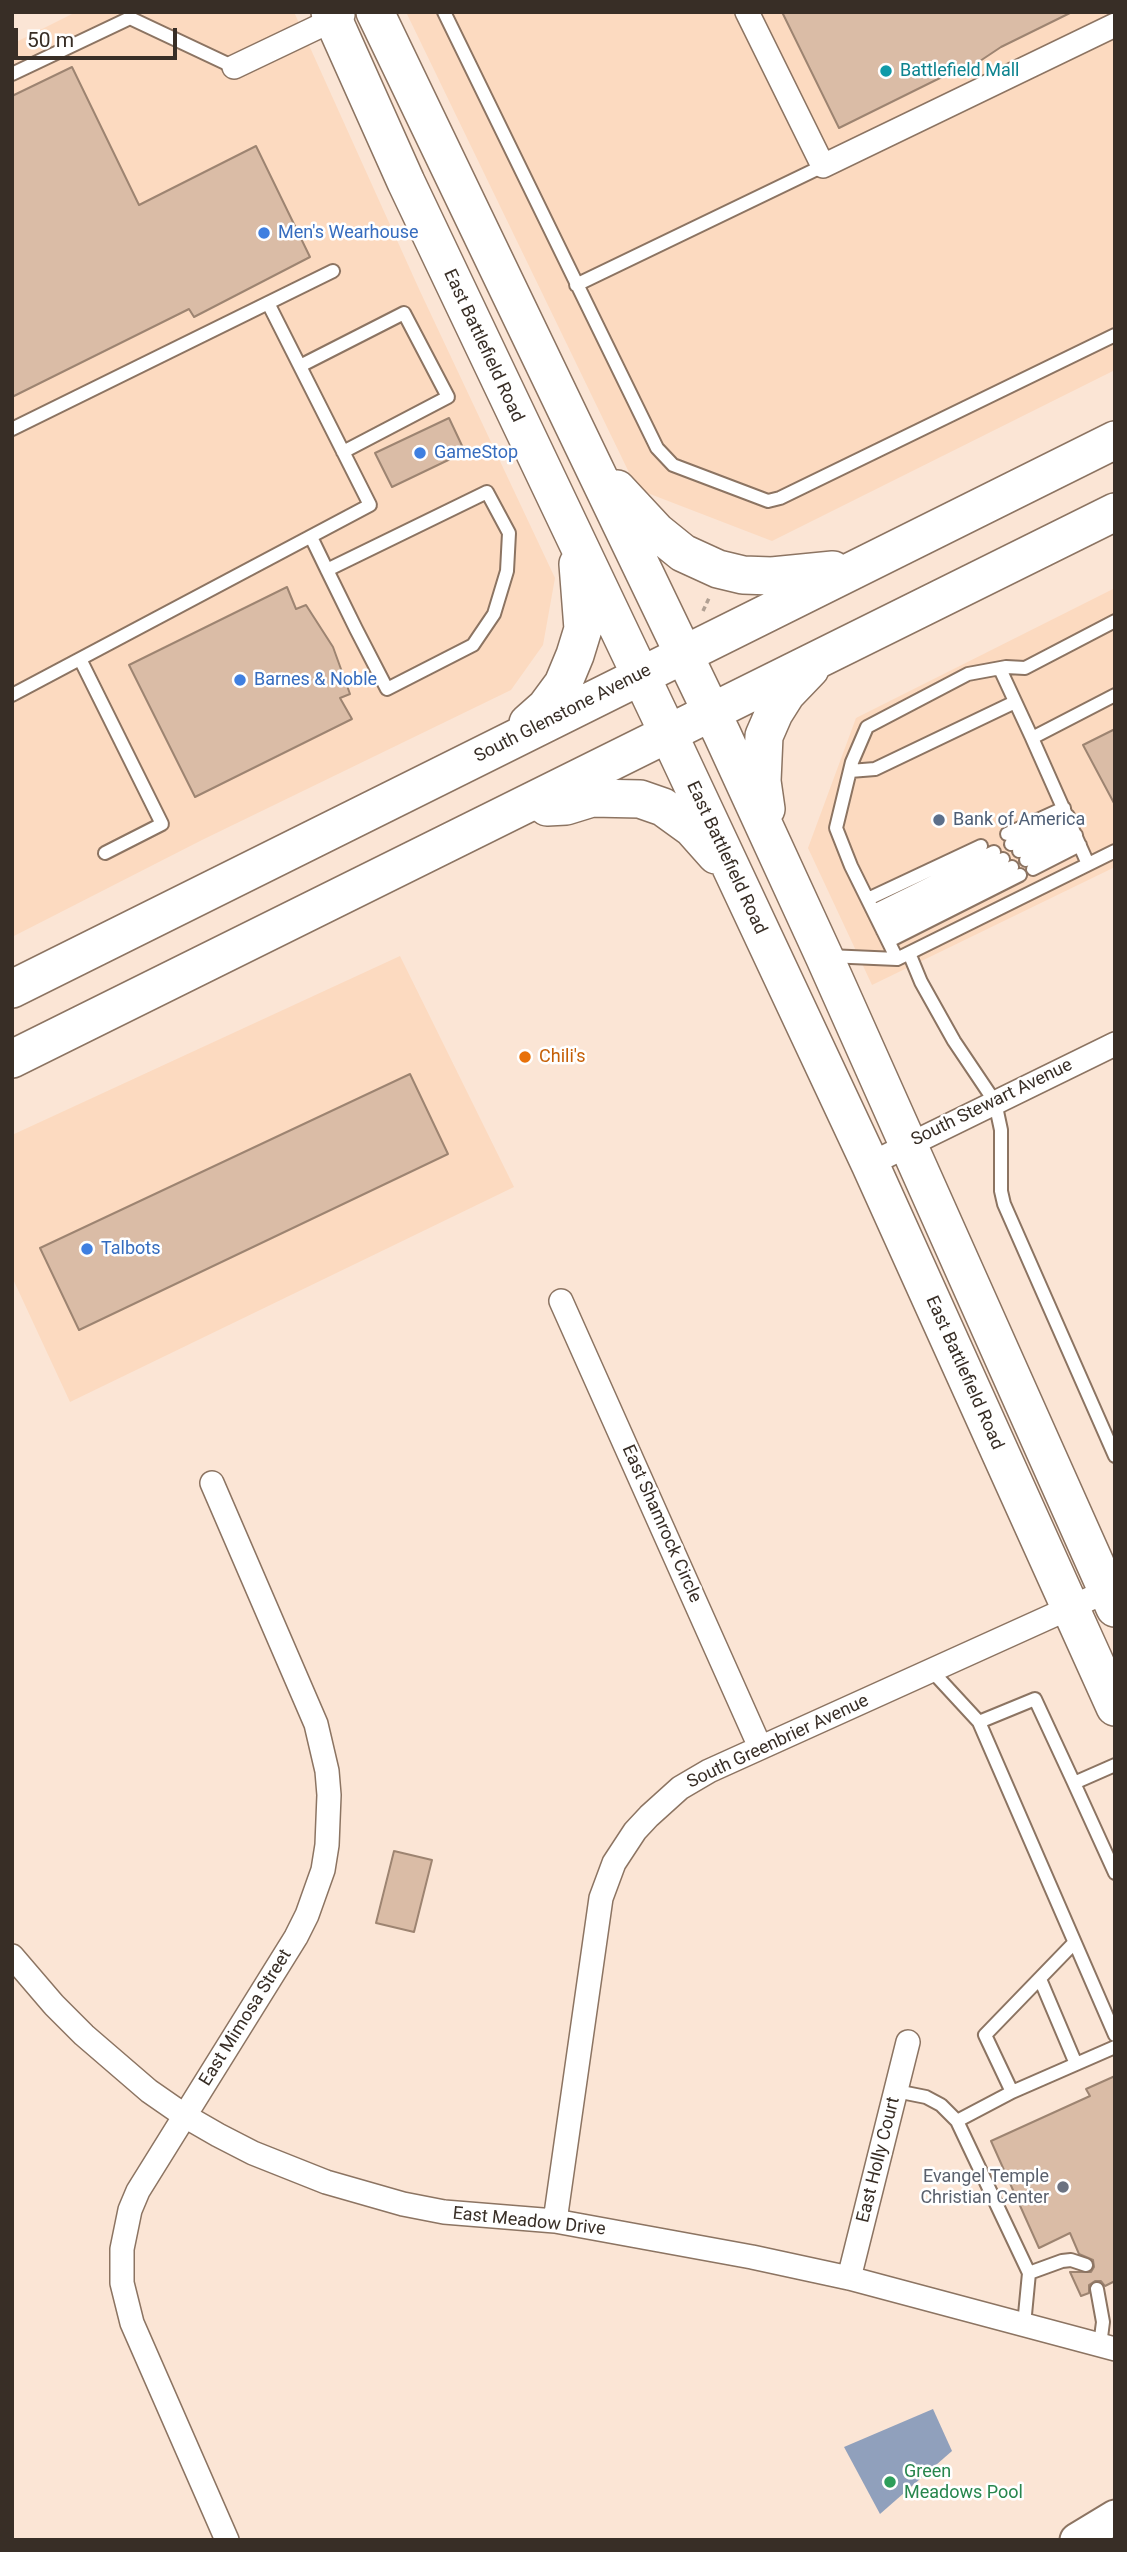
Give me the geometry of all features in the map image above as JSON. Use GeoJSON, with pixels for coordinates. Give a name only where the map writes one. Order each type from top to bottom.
{"type":"FeatureCollection","features":[{"type":"Feature","properties":{"kind":"main road"},"geometry":{"type":"LineString","coordinates":[[374,12],[712,711],[1112,1595]]}},
{"type":"Feature","properties":{"kind":"main road","name":"East Battlefield Road"},"geometry":{"type":"LineString","coordinates":[[338,15],[406,182],[870,1164],[1115,1707]]}},
{"type":"Feature","properties":{"kind":"main road","name":"South Glenstone Avenue"},"geometry":{"type":"LineString","coordinates":[[12,989],[1115,440]]}},
{"type":"Feature","properties":{"kind":"main road"},"geometry":{"type":"LineString","coordinates":[[588,454],[657,532],[683,552],[718,569],[743,575],[772,576],[812,573],[864,564]]}},
{"type":"Feature","properties":{"kind":"main road"},"geometry":{"type":"LineString","coordinates":[[12,1059],[1115,512]]}},
{"type":"Feature","properties":{"kind":"main road"},"geometry":{"type":"LineString","coordinates":[[500,747],[546,707],[563,684],[575,655],[583,629],[581,578],[572,532]]}},
{"type":"Feature","properties":{"kind":"main road"},"geometry":{"type":"LineString","coordinates":[[772,841],[762,781],[765,736],[774,713],[786,694],[821,657]]}},
{"type":"Feature","properties":{"kind":"main road"},"geometry":{"type":"LineString","coordinates":[[515,809],[566,806],[592,798],[640,799],[663,807],[692,828],[734,874]]}},
{"type":"Feature","properties":{"kind":"street"},"geometry":{"type":"LineString","coordinates":[[747,12],[823,166],[1115,25]]}},
{"type":"Feature","properties":{"kind":"street"},"geometry":{"type":"LineString","coordinates":[[234,67],[338,15]]}},
{"type":"Feature","properties":{"kind":"street","name":"South Stewart Avenue"},"geometry":{"type":"LineString","coordinates":[[870,1164],[1115,1044]]}},
{"type":"Feature","properties":{"kind":"street","name":"East Shamrock Circle"},"geometry":{"type":"LineString","coordinates":[[561,1301],[760,1747]]}},
{"type":"Feature","properties":{"kind":"street","name":"East Mimosa Street"},"geometry":{"type":"LineString","coordinates":[[212,1483],[316,1724],[327,1771],[329,1820],[323,1870],[302,1926],[143,2182],[130,2210],[122,2249],[122,2283],[132,2323],[227,2540]]}},
{"type":"Feature","properties":{"kind":"street","name":"South Greenbrier Avenue"},"geometry":{"type":"LineString","coordinates":[[555,2221],[598,1916],[607,1881],[624,1847],[649,1815],[680,1788],[709,1771],[1070,1607],[1112,1595]]}},
{"type":"Feature","properties":{"kind":"street","name":"East Meadow Drive"},"geometry":{"type":"LineString","coordinates":[[12,1956],[84,2035],[132,2077],[184,2116],[253,2153],[326,2182],[364,2194],[444,2212],[555,2221],[849,2278],[1107,2347]]}},
{"type":"Feature","properties":{"kind":"street","name":"East Holly Court"},"geometry":{"type":"LineString","coordinates":[[849,2278],[908,2042]]}},
{"type":"Feature","properties":{"kind":"street"},"geometry":{"type":"LineString","coordinates":[[1077,2540],[1115,2517]]}},
{"type":"Feature","properties":{"kind":"lane"},"geometry":{"type":"LineString","coordinates":[[444,12],[657,448],[673,465],[768,500],[780,498],[1115,335]]}},
{"type":"Feature","properties":{"kind":"lane"},"geometry":{"type":"LineString","coordinates":[[12,74],[130,18],[234,67]]}},
{"type":"Feature","properties":{"kind":"lane"},"geometry":{"type":"LineString","coordinates":[[576,285],[823,166]]}},
{"type":"Feature","properties":{"kind":"lane"},"geometry":{"type":"LineString","coordinates":[[12,429],[334,271]]}},
{"type":"Feature","properties":{"kind":"lane"},"geometry":{"type":"LineString","coordinates":[[12,695],[370,505],[268,303]]}},
{"type":"Feature","properties":{"kind":"lane"},"geometry":{"type":"LineString","coordinates":[[300,366],[404,313],[448,397],[343,452]]}},
{"type":"Feature","properties":{"kind":"lane"},"geometry":{"type":"LineString","coordinates":[[311,537],[327,570],[387,689],[473,645],[494,614],[507,572],[509,533],[488,492],[327,570]]}},
{"type":"Feature","properties":{"kind":"lane"},"geometry":{"type":"LineString","coordinates":[[1115,621],[1025,668],[968,674],[867,727],[850,771],[836,828],[851,866],[879,921],[921,982],[954,1041],[995,1102],[1001,1130],[1001,1191],[1004,1204],[1115,1456]]}},
{"type":"Feature","properties":{"kind":"lane"},"geometry":{"type":"LineString","coordinates":[[80,659],[162,824],[105,853]]}},
{"type":"Feature","properties":{"kind":"lane"},"geometry":{"type":"LineString","coordinates":[[1000,669],[1088,864]]}},
{"type":"Feature","properties":{"kind":"lane"},"geometry":{"type":"LineString","coordinates":[[1032,738],[1115,695]]}},
{"type":"Feature","properties":{"kind":"lane"},"geometry":{"type":"LineString","coordinates":[[850,771],[875,769],[1015,702]]}},
{"type":"Feature","properties":{"kind":"lane"},"geometry":{"type":"LineString","coordinates":[[1019,851],[1072,826]]}},
{"type":"Feature","properties":{"kind":"lane"},"geometry":{"type":"LineString","coordinates":[[1019,851],[1072,826]]}},
{"type":"Feature","properties":{"kind":"lane"},"geometry":{"type":"LineString","coordinates":[[1019,851],[1072,826]]}},
{"type":"Feature","properties":{"kind":"lane"},"geometry":{"type":"LineString","coordinates":[[879,921],[981,846]]}},
{"type":"Feature","properties":{"kind":"lane"},"geometry":{"type":"LineString","coordinates":[[824,956],[903,956],[1115,851]]}},
{"type":"Feature","properties":{"kind":"lane"},"geometry":{"type":"LineString","coordinates":[[879,921],[1007,863],[879,921]]}},
{"type":"Feature","properties":{"kind":"lane"},"geometry":{"type":"LineString","coordinates":[[931,1670],[979,1722],[1115,2035]]}},
{"type":"Feature","properties":{"kind":"lane"},"geometry":{"type":"LineString","coordinates":[[979,1722],[1035,1699],[1115,1873]]}},
{"type":"Feature","properties":{"kind":"lane"},"geometry":{"type":"LineString","coordinates":[[1074,1783],[1115,1765]]}},
{"type":"Feature","properties":{"kind":"lane"},"geometry":{"type":"LineString","coordinates":[[1012,2092],[985,2035],[1074,1943]]}},
{"type":"Feature","properties":{"kind":"lane"},"geometry":{"type":"LineString","coordinates":[[1040,1979],[1076,2064]]}},
{"type":"Feature","properties":{"kind":"lane"},"geometry":{"type":"LineString","coordinates":[[957,2120],[1012,2092],[1115,2047]]}},
{"type":"Feature","properties":{"kind":"lane"},"geometry":{"type":"LineString","coordinates":[[896,2091],[926,2097],[941,2105],[957,2120],[1029,2273],[1024,2325]]}},
{"type":"Feature","properties":{"kind":"lane"},"geometry":{"type":"LineString","coordinates":[[1029,2273],[1062,2261],[1071,2260],[1086,2265]]}},
{"type":"Feature","properties":{"kind":"lane"},"geometry":{"type":"LineString","coordinates":[[1097,2289],[1107,2347]]}},
{"type":"Feature","properties":{"kind":"path"},"geometry":{"type":"LineString","coordinates":[[701,614],[712,590]]}},
{"type":"Feature","properties":{"kind":"shaded area"},"geometry":{"type":"Polygon","coordinates":[[[76,12],[294,12],[419,289],[555,578],[543,645],[511,690],[202,840],[12,937],[12,44],[76,12]]]}},
{"type":"Feature","properties":{"kind":"shaded area","name":"Battlefield Mall"},"geometry":{"type":"Polygon","coordinates":[[[406,12],[1115,12],[1115,370],[772,541],[637,489],[406,12]]]}},
{"type":"Feature","properties":{"kind":"shaded area"},"geometry":{"type":"Polygon","coordinates":[[[1115,588],[1115,867],[872,985],[808,848],[856,718],[1115,588]]]}},
{"type":"Feature","properties":{"kind":"shaded area"},"geometry":{"type":"Polygon","coordinates":[[[400,956],[514,1187],[70,1402],[12,1277],[12,1135],[400,956]]]}},
{"type":"Feature","properties":{"kind":"water","name":"Green Meadows Pool"},"geometry":{"type":"Polygon","coordinates":[[[933,2409],[952,2451],[880,2514],[844,2447],[933,2409]]]}},
{"type":"Feature","properties":{"kind":"building","name":"Battlefield Mall"},"geometry":{"type":"Polygon","coordinates":[[[782,12],[1072,12],[1001,47],[974,65],[942,77],[839,128],[782,12]]]}},
{"type":"Feature","properties":{"kind":"building"},"geometry":{"type":"Polygon","coordinates":[[[72,67],[139,205],[256,146],[310,257],[194,317],[189,309],[12,397],[12,96],[72,67]]]}},
{"type":"Feature","properties":{"kind":"building","name":"GameStop"},"geometry":{"type":"Polygon","coordinates":[[[449,418],[465,452],[392,487],[375,453],[449,418]]]}},
{"type":"Feature","properties":{"kind":"building","name":"Barnes & Noble"},"geometry":{"type":"Polygon","coordinates":[[[287,587],[296,609],[306,605],[333,647],[350,694],[340,698],[352,719],[195,797],[129,665],[287,587]]]}},
{"type":"Feature","properties":{"kind":"building"},"geometry":{"type":"Polygon","coordinates":[[[1115,729],[1115,805],[1083,745],[1115,729]]]}},
{"type":"Feature","properties":{"kind":"building"},"geometry":{"type":"Polygon","coordinates":[[[410,1074],[448,1154],[79,1330],[40,1248],[410,1074]]]}},
{"type":"Feature","properties":{"kind":"building"},"geometry":{"type":"Polygon","coordinates":[[[394,1851],[432,1860],[414,1932],[376,1923],[394,1851]]]}},
{"type":"Feature","properties":{"kind":"building","name":"Evangel Temple Christian Center"},"geometry":{"type":"Polygon","coordinates":[[[1115,2076],[1115,2281],[1105,2286],[1101,2281],[1095,2281],[1089,2285],[1089,2293],[1081,2296],[1070,2272],[1091,2272],[1094,2267],[1093,2260],[1079,2254],[1070,2233],[1039,2248],[991,2141],[1090,2096],[1086,2089],[1115,2076]]]}},
{"type":"Feature","properties":{"kind":"place","name":"Battlefield Mall"},"geometry":{"type":"Point","coordinates":[886,71]}},
{"type":"Feature","properties":{"kind":"place","name":"Men's Wearhouse"},"geometry":{"type":"Point","coordinates":[264,233]}},
{"type":"Feature","properties":{"kind":"place","name":"GameStop"},"geometry":{"type":"Point","coordinates":[420,453]}},
{"type":"Feature","properties":{"kind":"place","name":"Barnes & Noble"},"geometry":{"type":"Point","coordinates":[240,680]}},
{"type":"Feature","properties":{"kind":"place","name":"Bank of America"},"geometry":{"type":"Point","coordinates":[939,820]}},
{"type":"Feature","properties":{"kind":"place","name":"Chili's"},"geometry":{"type":"Point","coordinates":[525,1057]}},
{"type":"Feature","properties":{"kind":"place","name":"Talbots"},"geometry":{"type":"Point","coordinates":[87,1249]}},
{"type":"Feature","properties":{"kind":"place","name":"Evangel Temple Christian Center"},"geometry":{"type":"Point","coordinates":[1063,2187]}},
{"type":"Feature","properties":{"kind":"place","name":"Green Meadows Pool"},"geometry":{"type":"Point","coordinates":[890,2482]}}]}
